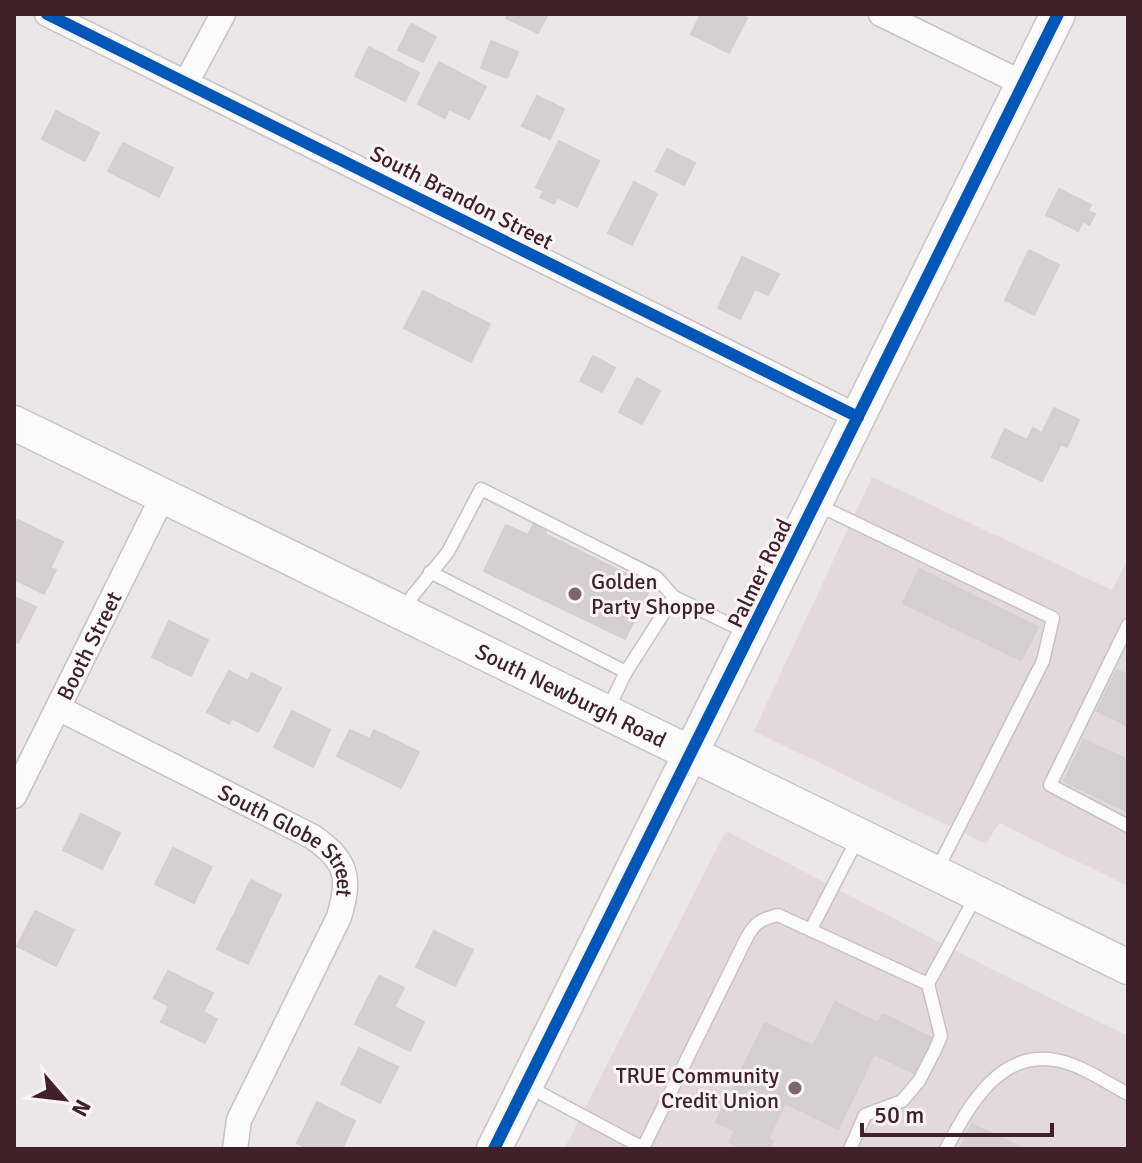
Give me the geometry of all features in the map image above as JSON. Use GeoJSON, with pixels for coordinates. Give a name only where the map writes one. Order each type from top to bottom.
{"type":"FeatureCollection","features":[{"type":"Feature","properties":{"kind":"street","name":"South Brandon Street"},"geometry":{"type":"LineString","coordinates":[[47,14],[858,417]]}},
{"type":"Feature","properties":{"kind":"street"},"geometry":{"type":"LineString","coordinates":[[187,81],[223,14]]}},
{"type":"Feature","properties":{"kind":"street"},"geometry":{"type":"LineString","coordinates":[[881,14],[1024,84]]}},
{"type":"Feature","properties":{"kind":"street","name":"Palmer Road"},"geometry":{"type":"LineString","coordinates":[[494,1149],[694,752],[1058,14]]}},
{"type":"Feature","properties":{"kind":"street","name":"South Newburgh Road"},"geometry":{"type":"LineString","coordinates":[[14,423],[694,752],[1128,967]]}},
{"type":"Feature","properties":{"kind":"street","name":"Booth Street"},"geometry":{"type":"LineString","coordinates":[[14,796],[163,496]]}},
{"type":"Feature","properties":{"kind":"street","name":"South Globe Street"},"geometry":{"type":"LineString","coordinates":[[58,708],[313,837],[340,862],[347,884],[339,917],[239,1120],[235,1149]]}},
{"type":"Feature","properties":{"kind":"lane"},"geometry":{"type":"LineString","coordinates":[[401,611],[448,552],[481,489],[656,577],[674,597],[751,635]]}},
{"type":"Feature","properties":{"kind":"lane"},"geometry":{"type":"LineString","coordinates":[[815,503],[1053,618],[1043,661],[936,872]]}},
{"type":"Feature","properties":{"kind":"lane"},"geometry":{"type":"LineString","coordinates":[[430,572],[626,672]]}},
{"type":"Feature","properties":{"kind":"lane"},"geometry":{"type":"LineString","coordinates":[[606,712],[626,672],[674,597]]}},
{"type":"Feature","properties":{"kind":"lane"},"geometry":{"type":"LineString","coordinates":[[1128,625],[1050,785],[1128,826]]}},
{"type":"Feature","properties":{"kind":"lane"},"geometry":{"type":"LineString","coordinates":[[811,929],[860,834]]}},
{"type":"Feature","properties":{"kind":"lane"},"geometry":{"type":"LineString","coordinates":[[850,1149],[865,1115],[902,1101],[919,1081],[934,1052],[941,1036],[928,984],[978,892]]}},
{"type":"Feature","properties":{"kind":"lane"},"geometry":{"type":"LineString","coordinates":[[526,1085],[644,1148],[753,926],[778,915],[928,984]]}},
{"type":"Feature","properties":{"kind":"lane"},"geometry":{"type":"LineString","coordinates":[[946,1149],[965,1112],[1004,1067],[1031,1059],[1061,1061],[1128,1094]]}},
{"type":"Feature","properties":{"kind":"shaded area"},"geometry":{"type":"Polygon","coordinates":[[[872,477],[1112,590],[1128,559],[1128,886],[999,823],[986,844],[754,731],[872,477]]]}},
{"type":"Feature","properties":{"kind":"shaded area"},"geometry":{"type":"Polygon","coordinates":[[[726,831],[985,966],[1128,1036],[1128,1149],[564,1149],[726,831]]]}},
{"type":"Feature","properties":{"kind":"building"},"geometry":{"type":"Polygon","coordinates":[[[508,14],[548,14],[538,33],[506,18],[508,14]]]}},
{"type":"Feature","properties":{"kind":"building"},"geometry":{"type":"Polygon","coordinates":[[[701,14],[739,14],[747,18],[729,53],[691,34],[701,14]]]}},
{"type":"Feature","properties":{"kind":"building"},"geometry":{"type":"Polygon","coordinates":[[[411,24],[436,37],[423,62],[398,50],[411,24]]]}},
{"type":"Feature","properties":{"kind":"building"},"geometry":{"type":"Polygon","coordinates":[[[491,41],[518,52],[507,78],[481,68],[491,41]]]}},
{"type":"Feature","properties":{"kind":"building"},"geometry":{"type":"Polygon","coordinates":[[[369,47],[419,73],[405,101],[355,76],[369,47]]]}},
{"type":"Feature","properties":{"kind":"building"},"geometry":{"type":"Polygon","coordinates":[[[439,62],[486,87],[469,119],[449,109],[445,118],[418,104],[439,62]]]}},
{"type":"Feature","properties":{"kind":"building"},"geometry":{"type":"Polygon","coordinates":[[[537,96],[564,109],[550,139],[522,126],[537,96]]]}},
{"type":"Feature","properties":{"kind":"building"},"geometry":{"type":"Polygon","coordinates":[[[56,111],[99,133],[85,161],[42,139],[56,111]]]}},
{"type":"Feature","properties":{"kind":"building"},"geometry":{"type":"Polygon","coordinates":[[[559,141],[599,161],[577,207],[557,197],[554,204],[540,197],[544,191],[536,187],[559,141]]]}},
{"type":"Feature","properties":{"kind":"building"},"geometry":{"type":"Polygon","coordinates":[[[123,143],[173,168],[159,197],[108,171],[123,143]]]}},
{"type":"Feature","properties":{"kind":"building"},"geometry":{"type":"Polygon","coordinates":[[[667,149],[695,163],[684,185],[656,171],[667,149]]]}},
{"type":"Feature","properties":{"kind":"building"},"geometry":{"type":"Polygon","coordinates":[[[634,182],[657,194],[632,245],[608,233],[634,182]]]}},
{"type":"Feature","properties":{"kind":"building"},"geometry":{"type":"Polygon","coordinates":[[[1059,189],[1091,205],[1088,211],[1095,214],[1089,225],[1083,221],[1078,231],[1046,215],[1059,189]]]}},
{"type":"Feature","properties":{"kind":"building"},"geometry":{"type":"Polygon","coordinates":[[[1029,250],[1059,265],[1034,315],[1005,300],[1029,250]]]}},
{"type":"Feature","properties":{"kind":"building"},"geometry":{"type":"Polygon","coordinates":[[[742,257],[779,274],[768,295],[755,289],[740,319],[718,308],[742,257]]]}},
{"type":"Feature","properties":{"kind":"building"},"geometry":{"type":"Polygon","coordinates":[[[423,291],[490,324],[471,362],[404,328],[423,291]]]}},
{"type":"Feature","properties":{"kind":"building"},"geometry":{"type":"Polygon","coordinates":[[[593,356],[615,368],[602,392],[580,381],[593,356]]]}},
{"type":"Feature","properties":{"kind":"building"},"geometry":{"type":"Polygon","coordinates":[[[637,378],[660,391],[642,424],[619,412],[637,378]]]}},
{"type":"Feature","properties":{"kind":"building"},"geometry":{"type":"Polygon","coordinates":[[[1054,408],[1079,420],[1067,447],[1061,444],[1042,481],[992,457],[1005,429],[1027,440],[1033,428],[1042,433],[1054,408]]]}},
{"type":"Feature","properties":{"kind":"building"},"geometry":{"type":"Polygon","coordinates":[[[18,520],[63,542],[50,568],[56,570],[44,594],[14,579],[14,528],[18,520]]]}},
{"type":"Feature","properties":{"kind":"building"},"geometry":{"type":"Polygon","coordinates":[[[534,523],[547,529],[545,534],[651,586],[625,639],[484,571],[506,525],[528,535],[534,523]]]}},
{"type":"Feature","properties":{"kind":"building"},"geometry":{"type":"Polygon","coordinates":[[[919,569],[1038,627],[1021,660],[903,603],[919,569]]]}},
{"type":"Feature","properties":{"kind":"building"},"geometry":{"type":"Polygon","coordinates":[[[14,597],[36,607],[18,643],[14,641],[14,597]]]}},
{"type":"Feature","properties":{"kind":"building"},"geometry":{"type":"Polygon","coordinates":[[[169,621],[208,640],[191,676],[152,657],[169,621]]]}},
{"type":"Feature","properties":{"kind":"building"},"geometry":{"type":"Polygon","coordinates":[[[1117,670],[1128,676],[1128,726],[1097,711],[1117,670]]]}},
{"type":"Feature","properties":{"kind":"building"},"geometry":{"type":"Polygon","coordinates":[[[229,671],[248,681],[252,673],[281,688],[258,732],[232,718],[229,724],[207,712],[229,671]]]}},
{"type":"Feature","properties":{"kind":"building"},"geometry":{"type":"Polygon","coordinates":[[[292,711],[330,730],[313,767],[274,747],[292,711]]]}},
{"type":"Feature","properties":{"kind":"building"},"geometry":{"type":"Polygon","coordinates":[[[350,730],[370,739],[374,730],[419,752],[401,788],[337,756],[350,730]]]}},
{"type":"Feature","properties":{"kind":"building"},"geometry":{"type":"Polygon","coordinates":[[[1084,740],[1128,760],[1128,812],[1064,781],[1084,740]]]}},
{"type":"Feature","properties":{"kind":"building"},"geometry":{"type":"Polygon","coordinates":[[[81,814],[120,833],[102,869],[63,850],[81,814]]]}},
{"type":"Feature","properties":{"kind":"building"},"geometry":{"type":"Polygon","coordinates":[[[173,848],[212,867],[194,903],[155,884],[173,848]]]}},
{"type":"Feature","properties":{"kind":"building"},"geometry":{"type":"Polygon","coordinates":[[[251,880],[281,895],[248,964],[217,949],[251,880]]]}},
{"type":"Feature","properties":{"kind":"building"},"geometry":{"type":"Polygon","coordinates":[[[35,911],[74,930],[56,966],[17,946],[35,911]]]}},
{"type":"Feature","properties":{"kind":"building"},"geometry":{"type":"Polygon","coordinates":[[[434,931],[473,950],[455,986],[416,967],[434,931]]]}},
{"type":"Feature","properties":{"kind":"building"},"geometry":{"type":"Polygon","coordinates":[[[168,971],[213,993],[203,1012],[217,1019],[205,1043],[161,1022],[169,1006],[154,998],[168,971]]]}},
{"type":"Feature","properties":{"kind":"building"},"geometry":{"type":"Polygon","coordinates":[[[379,976],[404,988],[394,1007],[424,1022],[410,1051],[355,1024],[379,976]]]}},
{"type":"Feature","properties":{"kind":"building","name":"TRUE Community Credit Union"},"geometry":{"type":"Polygon","coordinates":[[[835,1002],[878,1023],[883,1014],[931,1038],[914,1073],[874,1054],[838,1129],[785,1103],[768,1139],[773,1141],[769,1149],[745,1149],[730,1142],[735,1131],[716,1122],[765,1023],[813,1046],[835,1002]]]}},
{"type":"Feature","properties":{"kind":"building"},"geometry":{"type":"Polygon","coordinates":[[[359,1048],[398,1067],[380,1103],[341,1084],[359,1048]]]}},
{"type":"Feature","properties":{"kind":"building"},"geometry":{"type":"Polygon","coordinates":[[[317,1102],[355,1121],[342,1149],[309,1149],[297,1143],[317,1102]]]}},
{"type":"Feature","properties":{"kind":"building"},"geometry":{"type":"Polygon","coordinates":[[[972,1124],[1024,1149],[960,1149],[972,1124]]]}},
{"type":"Feature","properties":{"kind":"cycle path"},"geometry":{"type":"LineString","coordinates":[[47,14],[858,417]]}},
{"type":"Feature","properties":{"kind":"cycle path"},"geometry":{"type":"LineString","coordinates":[[494,1149],[1058,14]]}},
{"type":"Feature","properties":{"kind":"place","name":"Golden Party Shoppe"},"geometry":{"type":"Point","coordinates":[575,594]}},
{"type":"Feature","properties":{"kind":"place","name":"TRUE Community Credit Union"},"geometry":{"type":"Point","coordinates":[795,1088]}}]}
